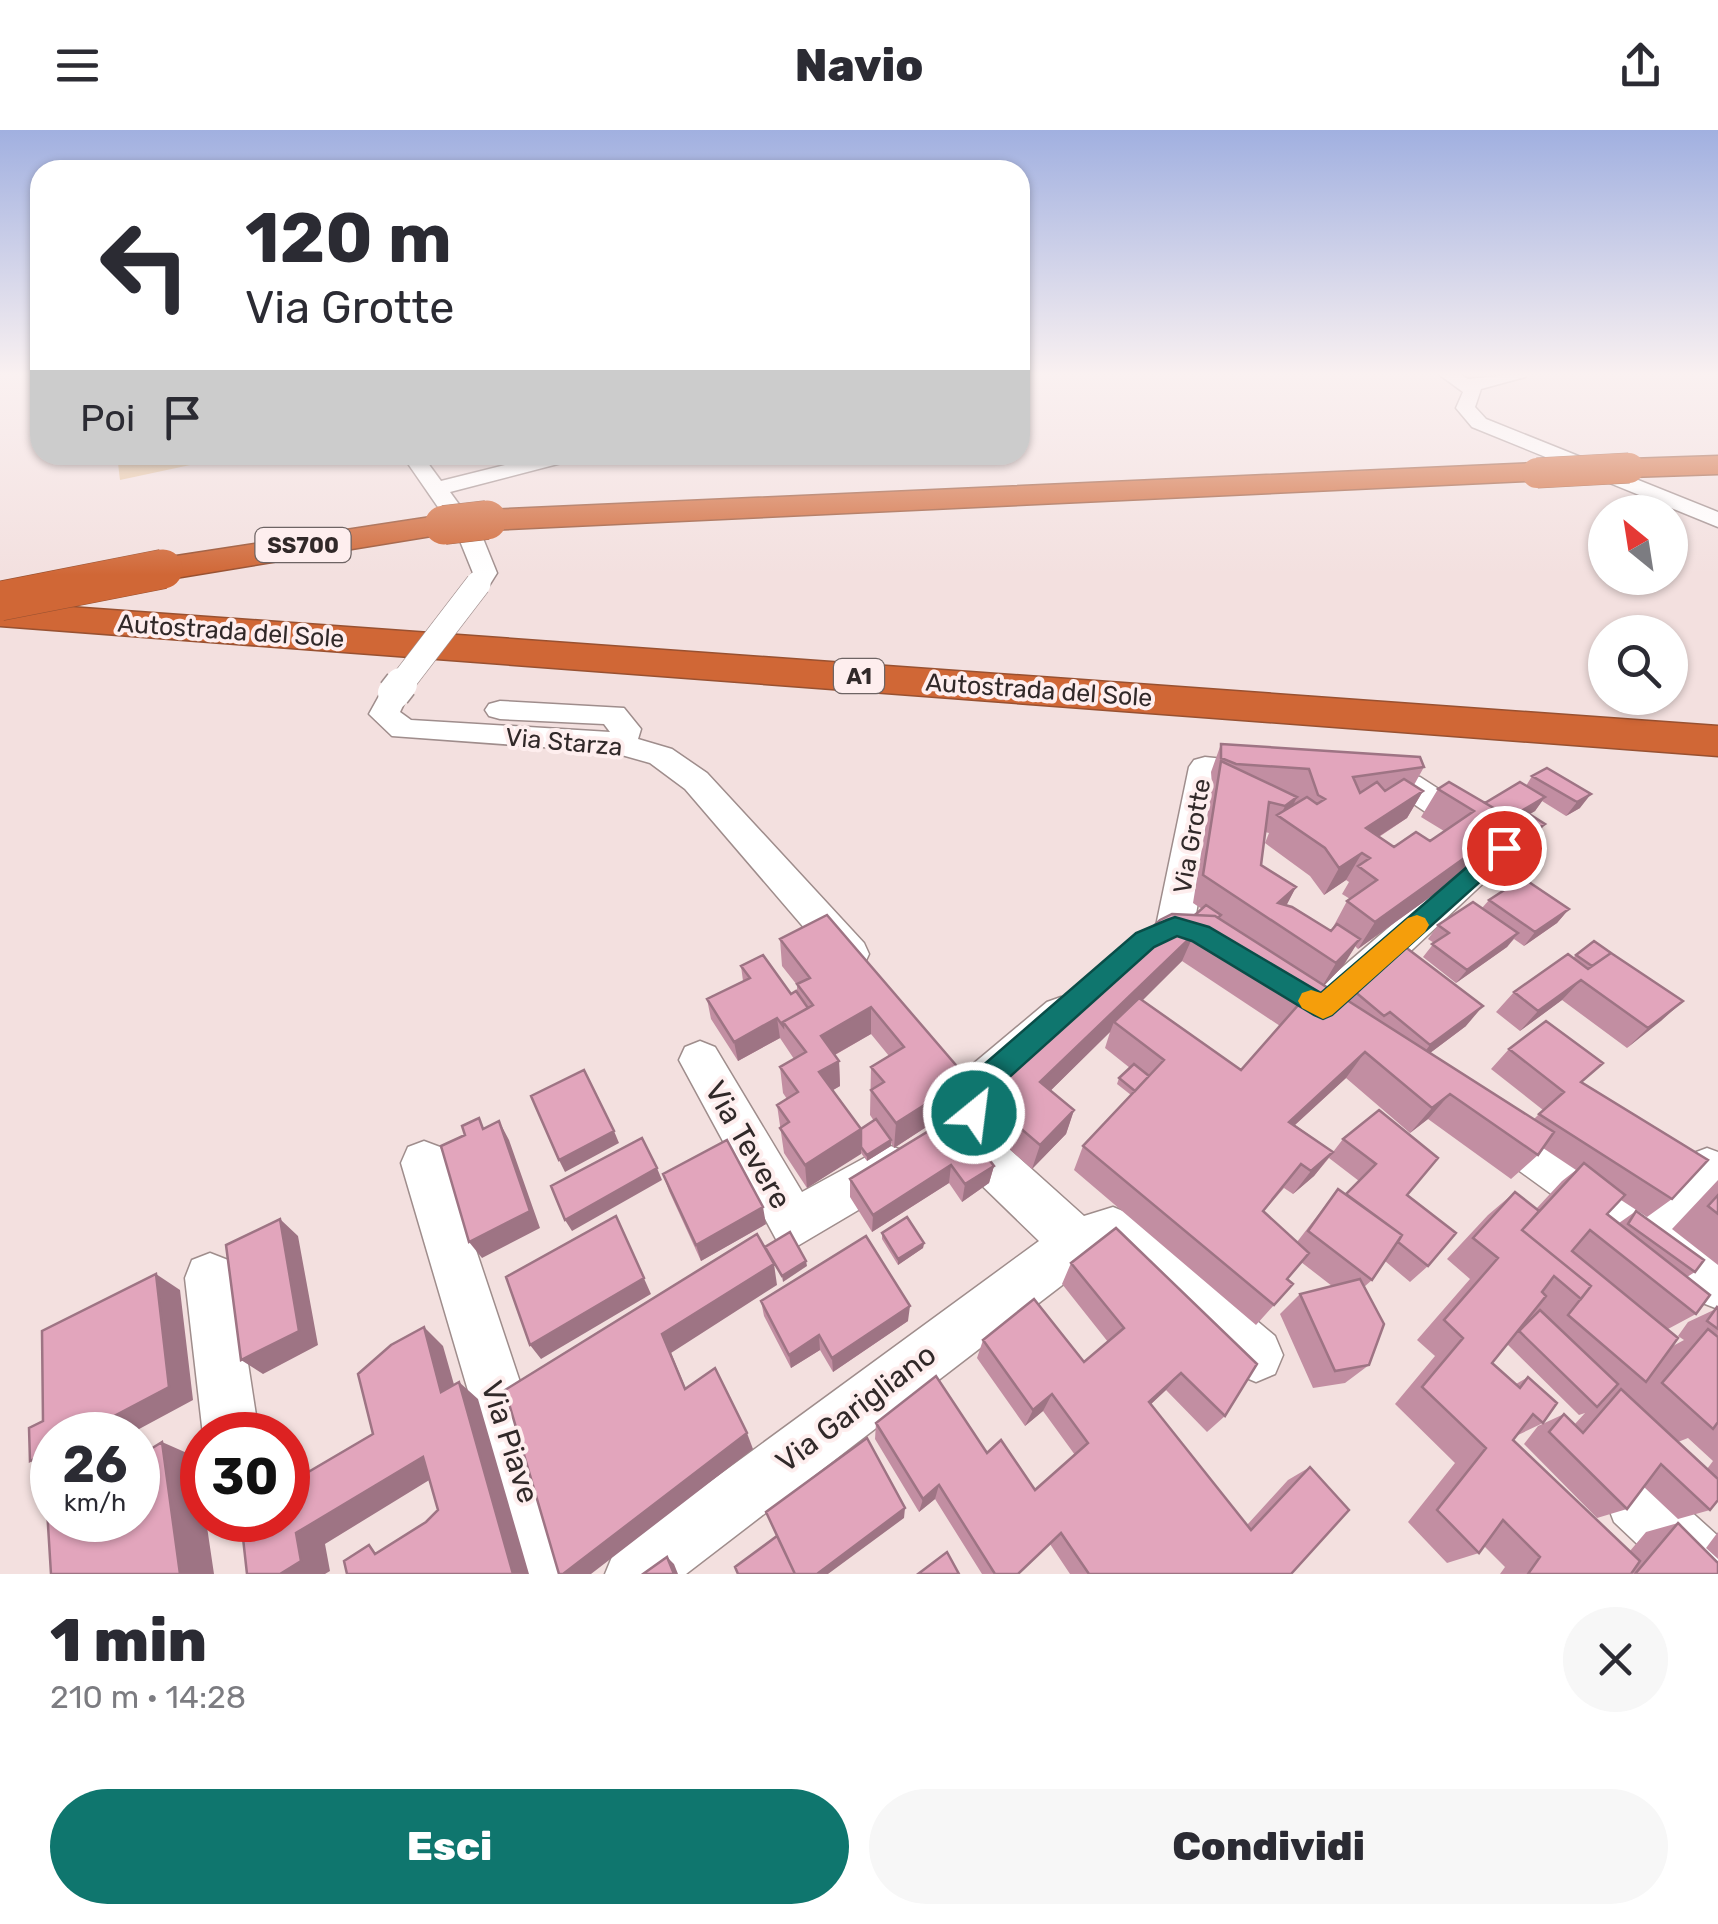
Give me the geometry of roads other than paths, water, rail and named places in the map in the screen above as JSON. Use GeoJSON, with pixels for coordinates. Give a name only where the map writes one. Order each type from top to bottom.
{"type":"FeatureCollection","features":[{"type":"Feature","properties":{"kind":"highway","name":"SS700"},"geometry":{"type":"LineString","coordinates":[[0,601],[162,569],[487,520],[1718,464]]}},
{"type":"Feature","properties":{"kind":"highway","name":"Autostrada del Sole"},"geometry":{"type":"LineString","coordinates":[[0,592],[1718,713]]}},
{"type":"Feature","properties":{"kind":"highway","name":"Autostrada del Sole"},"geometry":{"type":"LineString","coordinates":[[0,614],[1718,741]]}},
{"type":"Feature","properties":{"kind":"street"},"geometry":{"type":"LineString","coordinates":[[1523,440],[1718,520]]}},
{"type":"Feature","properties":{"kind":"street","name":"Via Starza"},"geometry":{"type":"LineString","coordinates":[[419,465],[478,550],[485,573],[394,693],[384,714],[403,729],[621,744],[661,756],[696,781],[868,975]]}},
{"type":"Feature","properties":{"kind":"street"},"geometry":{"type":"LineString","coordinates":[[469,465],[480,478]]}},
{"type":"Feature","properties":{"kind":"street"},"geometry":{"type":"LineString","coordinates":[[436,489],[531,465]]}},
{"type":"Feature","properties":{"kind":"street"},"geometry":{"type":"LineString","coordinates":[[500,710],[613,715],[626,729],[621,744]]}},
{"type":"Feature","properties":{"kind":"street","name":"Via Grotte"},"geometry":{"type":"LineString","coordinates":[[1216,943],[1160,933],[1205,767],[1300,774]]}},
{"type":"Feature","properties":{"kind":"street"},"geometry":{"type":"LineString","coordinates":[[1323,1009],[1504,848],[1408,785],[1338,777]]}},
{"type":"Feature","properties":{"kind":"street"},"geometry":{"type":"LineString","coordinates":[[1086,992],[971,1077],[974,1113],[954,1128],[1077,1243],[1113,1231],[1256,1355]]}},
{"type":"Feature","properties":{"kind":"street","name":"Via Tevere"},"geometry":{"type":"LineString","coordinates":[[700,1060],[794,1224],[954,1128]]}},
{"type":"Feature","properties":{"kind":"street"},"geometry":{"type":"LineString","coordinates":[[1464,1106],[1718,1284]]}},
{"type":"Feature","properties":{"kind":"street","name":"Via Piave"},"geometry":{"type":"LineString","coordinates":[[424,1163],[553,1574]]}},
{"type":"Feature","properties":{"kind":"street"},"geometry":{"type":"LineString","coordinates":[[1653,1237],[1707,1170]]}},
{"type":"Feature","properties":{"kind":"street","name":"Via Garigliano"},"geometry":{"type":"LineString","coordinates":[[636,1574],[1077,1243]]}},
{"type":"Feature","properties":{"kind":"street"},"geometry":{"type":"LineString","coordinates":[[210,1278],[228,1412]]}},
{"type":"Feature","properties":{"kind":"street"},"geometry":{"type":"LineString","coordinates":[[1635,1501],[1714,1574]]}}]}
